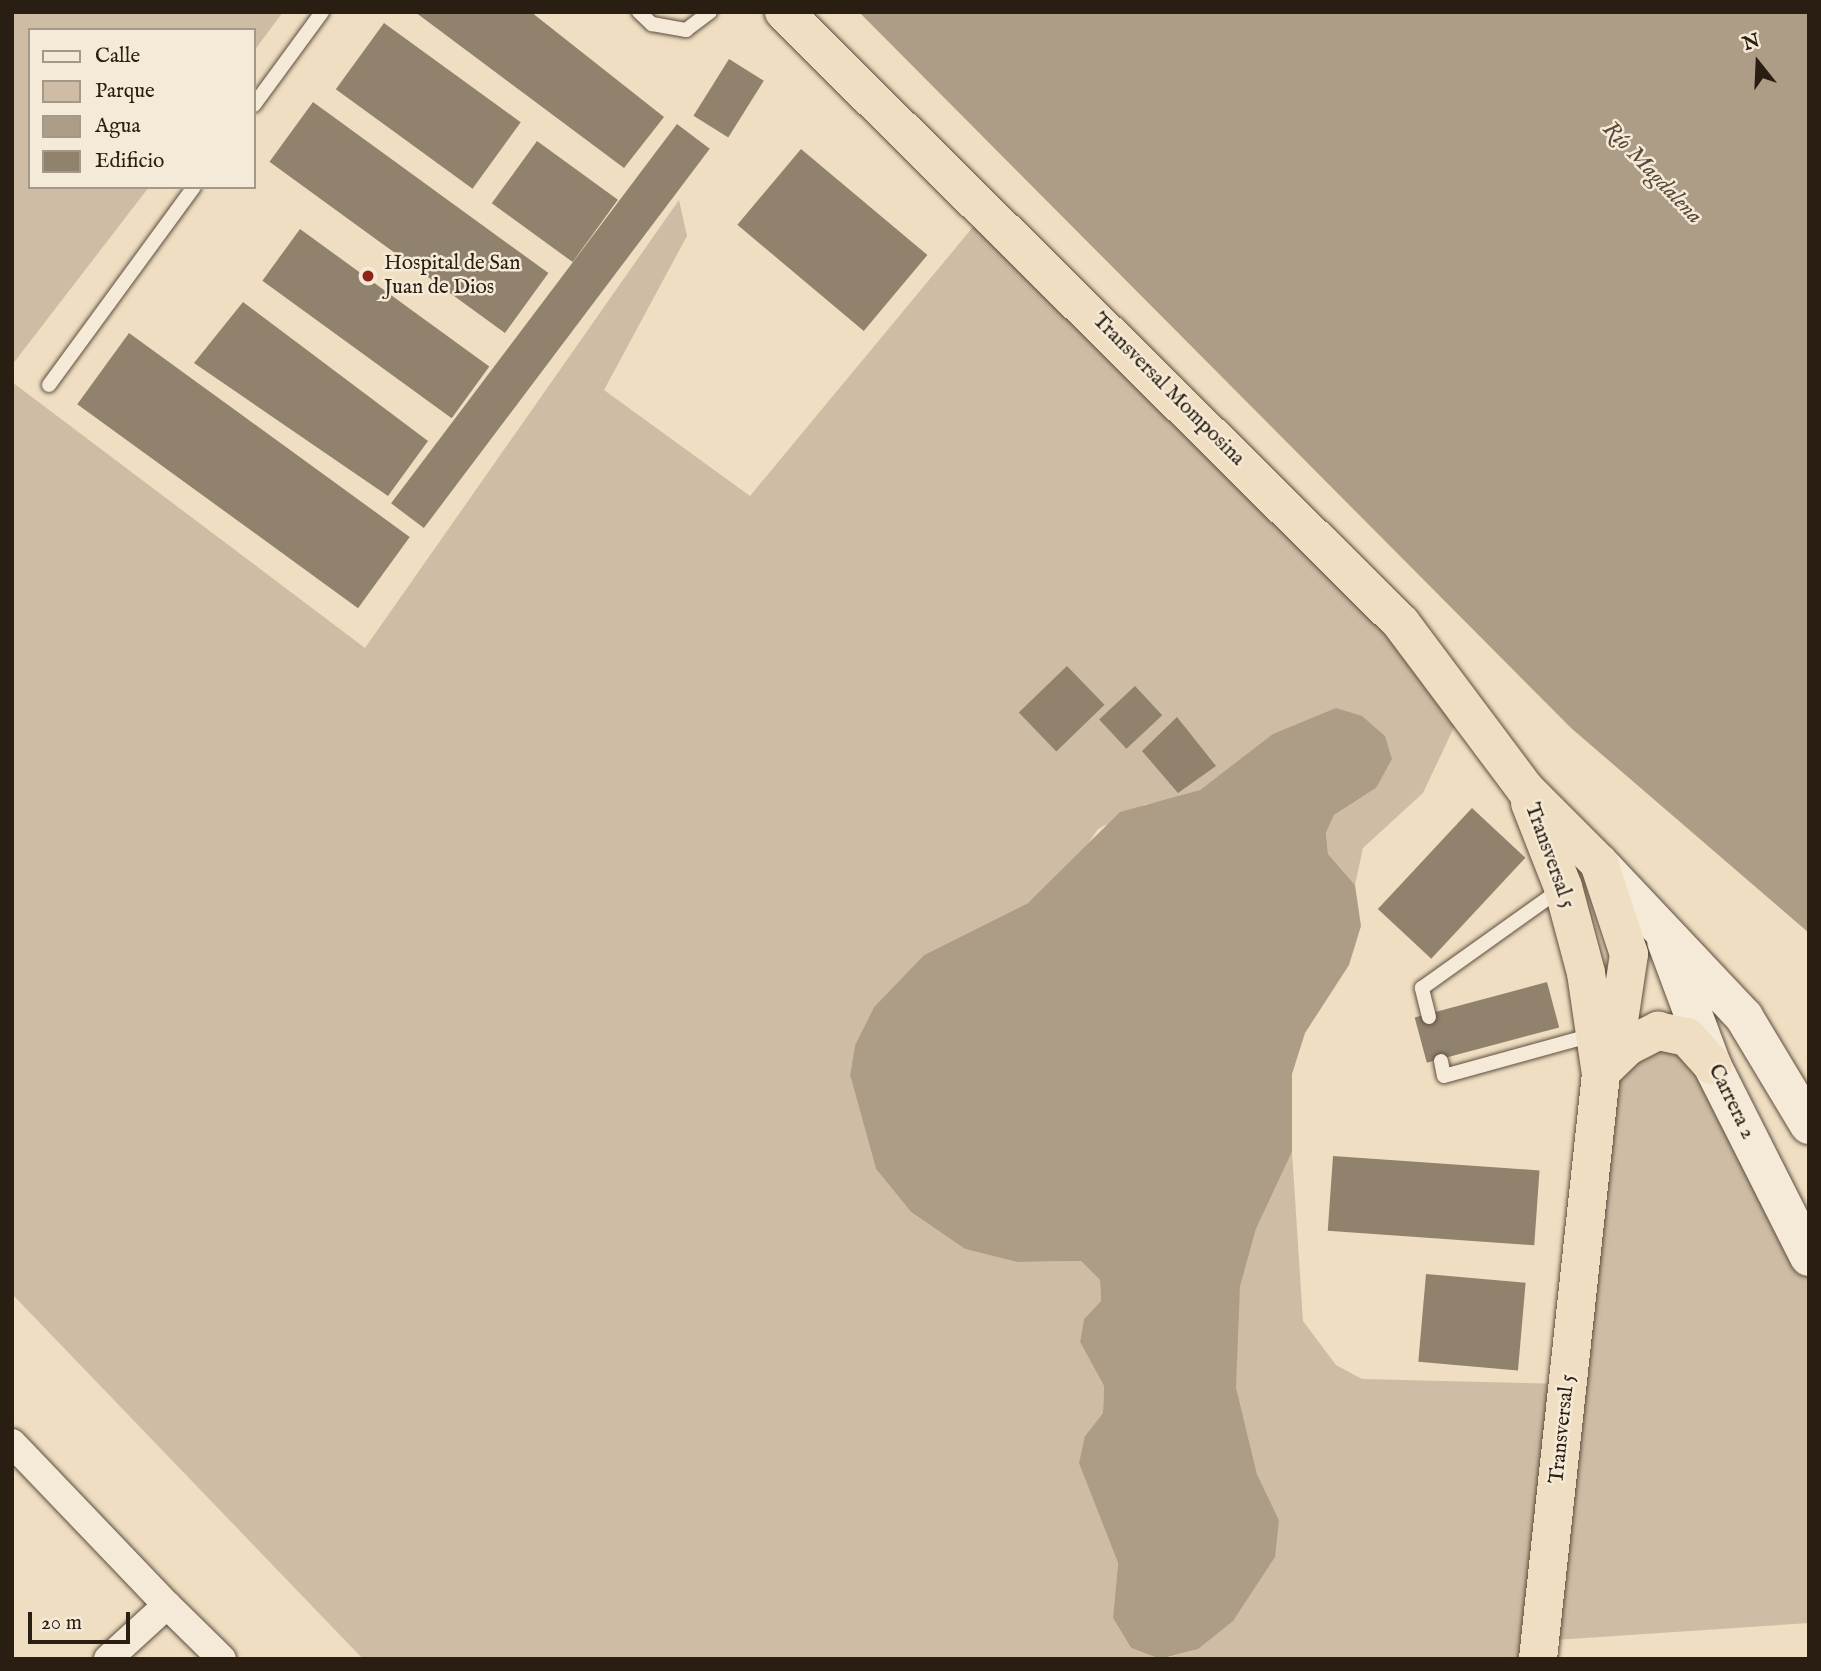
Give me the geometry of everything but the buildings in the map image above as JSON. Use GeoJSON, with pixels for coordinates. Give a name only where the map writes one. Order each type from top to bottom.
{"type":"FeatureCollection","features":[{"type":"Feature","properties":{"kind":"highway","name":"Transversal Momposina"},"geometry":{"type":"LineString","coordinates":[[784,12],[1401,623],[1526,790]]}},
{"type":"Feature","properties":{"kind":"highway","name":"Transversal 5"},"geometry":{"type":"LineString","coordinates":[[1526,790],[1599,863],[1629,954],[1621,1011],[1601,1074],[1538,1659]]}},
{"type":"Feature","properties":{"kind":"highway","name":"Transversal 5"},"geometry":{"type":"LineString","coordinates":[[1526,790],[1563,887],[1597,1034],[1601,1074]]}},
{"type":"Feature","properties":{"kind":"highway"},"geometry":{"type":"LineString","coordinates":[[1601,1074],[1628,1046],[1658,1031],[1687,1037],[1712,1065]]}},
{"type":"Feature","properties":{"kind":"main road","name":"Carrera 2"},"geometry":{"type":"LineString","coordinates":[[1599,863],[1666,941],[1744,1017],[1809,1125]]}},
{"type":"Feature","properties":{"kind":"main road","name":"Carrera 2"},"geometry":{"type":"LineString","coordinates":[[1666,941],[1712,1065],[1809,1257]]}},
{"type":"Feature","properties":{"kind":"street"},"geometry":{"type":"LineString","coordinates":[[12,1443],[222,1659]]}},
{"type":"Feature","properties":{"kind":"street"},"geometry":{"type":"LineString","coordinates":[[108,1659],[167,1605]]}},
{"type":"Feature","properties":{"kind":"lane"},"geometry":{"type":"LineString","coordinates":[[256,102],[322,12]]}},
{"type":"Feature","properties":{"kind":"lane"},"geometry":{"type":"LineString","coordinates":[[639,12],[652,24],[686,30],[710,12]]}},
{"type":"Feature","properties":{"kind":"lane"},"geometry":{"type":"LineString","coordinates":[[49,385],[193,189]]}},
{"type":"Feature","properties":{"kind":"lane"},"geometry":{"type":"LineString","coordinates":[[1429,1017],[1422,988],[1563,887]]}},
{"type":"Feature","properties":{"kind":"lane"},"geometry":{"type":"LineString","coordinates":[[1441,1061],[1444,1076],[1597,1034]]}},
{"type":"Feature","properties":{"kind":"green space"},"geometry":{"type":"Polygon","coordinates":[[[12,12],[283,12],[256,48],[256,28],[28,28],[28,189],[147,189],[12,365],[12,12]]]}},
{"type":"Feature","properties":{"kind":"green space"},"geometry":{"type":"Polygon","coordinates":[[[679,200],[687,236],[604,390],[750,496],[987,210],[1401,623],[1457,721],[1423,793],[1363,848],[1355,885],[1328,854],[1326,833],[1334,815],[1376,788],[1244,757],[1200,790],[1176,801],[1146,804],[1098,829],[1079,857],[1028,903],[924,955],[874,1007],[855,1045],[850,1075],[876,1169],[911,1212],[965,1249],[1017,1262],[1081,1261],[1100,1280],[1101,1301],[1084,1319],[1080,1342],[1104,1386],[1103,1413],[1085,1436],[1089,1488],[1118,1563],[1113,1618],[1131,1648],[1160,1659],[363,1659],[12,1294],[12,382],[365,648],[679,200]]]}},
{"type":"Feature","properties":{"kind":"green space"},"geometry":{"type":"Polygon","coordinates":[[[1672,1031],[1809,1257],[1809,1623],[1540,1641],[1538,1659],[1162,1659],[1198,1649],[1279,1520],[1257,1474],[1236,1387],[1234,1345],[1240,1287],[1256,1229],[1292,1152],[1303,1321],[1336,1365],[1362,1379],[1567,1384],[1601,1074],[1672,1031]]]}},
{"type":"Feature","properties":{"kind":"water","name":"Río Magdalena"},"geometry":{"type":"Polygon","coordinates":[[[859,12],[1809,12],[1809,933],[1571,728],[859,12]]]}},
{"type":"Feature","properties":{"kind":"water"},"geometry":{"type":"Polygon","coordinates":[[[1336,708],[1362,716],[1385,736],[1392,759],[1376,788],[1334,815],[1326,833],[1328,854],[1355,885],[1361,926],[1349,965],[1305,1033],[1292,1074],[1292,1152],[1256,1229],[1240,1287],[1236,1387],[1257,1474],[1279,1520],[1275,1557],[1233,1621],[1198,1649],[1160,1659],[1131,1648],[1113,1618],[1118,1563],[1079,1463],[1085,1436],[1103,1413],[1104,1386],[1080,1342],[1084,1319],[1101,1301],[1100,1280],[1081,1261],[1017,1262],[965,1249],[911,1212],[876,1169],[850,1075],[855,1045],[874,1007],[924,955],[1028,903],[1120,812],[1200,790],[1273,734],[1336,708]]]}},
{"type":"Feature","properties":{"kind":"place","name":"Hospital de San Juan de Dios"},"geometry":{"type":"Point","coordinates":[368,276]}}]}
